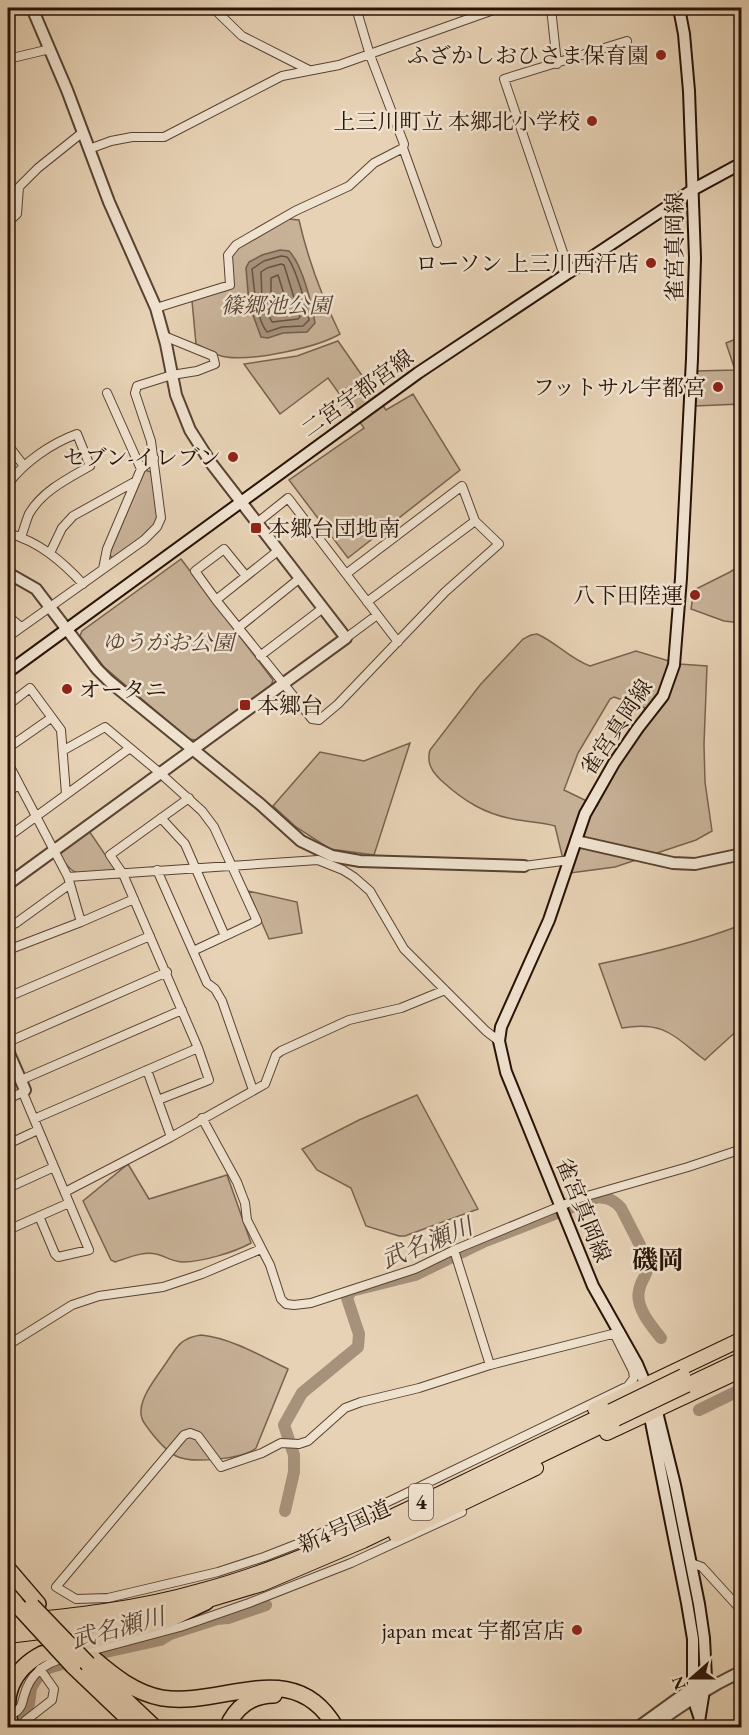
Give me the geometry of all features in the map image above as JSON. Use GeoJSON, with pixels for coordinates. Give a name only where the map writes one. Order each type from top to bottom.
{"type":"FeatureCollection","features":[{"type":"Feature","properties":{"kind":"highway"},"geometry":{"type":"LineString","coordinates":[[227,1583],[393,1507],[741,1340]]}},
{"type":"Feature","properties":{"kind":"highway","name":"新4号国道"},"geometry":{"type":"LineString","coordinates":[[685,1381],[741,1348]]}},
{"type":"Feature","properties":{"kind":"highway","name":"新4号国道"},"geometry":{"type":"LineString","coordinates":[[10,1605],[66,1617],[159,1593],[227,1583],[297,1559],[341,1540],[685,1381],[741,1359]]}},
{"type":"Feature","properties":{"kind":"highway"},"geometry":{"type":"LineString","coordinates":[[262,1584],[293,1578],[356,1554],[741,1370]]}},
{"type":"Feature","properties":{"kind":"highway","name":"新4号国道"},"geometry":{"type":"LineString","coordinates":[[8,1636],[114,1623],[206,1602],[262,1584],[363,1541],[613,1415]]}},
{"type":"Feature","properties":{"kind":"highway"},"geometry":{"type":"LineString","coordinates":[[8,1569],[125,1728]]}},
{"type":"Feature","properties":{"kind":"highway"},"geometry":{"type":"LineString","coordinates":[[8,1577],[35,1605]]}},
{"type":"Feature","properties":{"kind":"highway"},"geometry":{"type":"LineString","coordinates":[[18,1720],[8,1709],[9,1689],[16,1674],[34,1658],[168,1620],[206,1602]]}},
{"type":"Feature","properties":{"kind":"highway"},"geometry":{"type":"LineString","coordinates":[[10,1605],[155,1728]]}},
{"type":"Feature","properties":{"kind":"highway"},"geometry":{"type":"LineString","coordinates":[[80,1664],[138,1728]]}},
{"type":"Feature","properties":{"kind":"highway"},"geometry":{"type":"LineString","coordinates":[[80,1664],[161,1698],[197,1698],[251,1688],[288,1690],[316,1704],[336,1728]]}},
{"type":"Feature","properties":{"kind":"highway"},"geometry":{"type":"LineString","coordinates":[[227,1728],[237,1709],[245,1702],[266,1695],[277,1695],[288,1696],[311,1708],[328,1728]]}},
{"type":"Feature","properties":{"kind":"main road"},"geometry":{"type":"LineString","coordinates":[[8,884],[346,638],[211,463],[196,440],[176,395],[156,308],[109,202],[32,8]]}},
{"type":"Feature","properties":{"kind":"main road","name":"雀宮真岡線"},"geometry":{"type":"LineString","coordinates":[[679,8],[687,66],[694,189],[695,258],[692,370],[674,665],[663,696],[614,763],[585,814],[553,911],[501,1027],[499,1041],[506,1072],[593,1286],[617,1333],[638,1364],[646,1385],[691,1563],[711,1681],[705,1690],[699,1722]]}},
{"type":"Feature","properties":{"kind":"main road","name":"二宮宇都宮線"},"geometry":{"type":"LineString","coordinates":[[8,672],[418,373],[694,189],[741,163]]}},
{"type":"Feature","properties":{"kind":"main road"},"geometry":{"type":"LineString","coordinates":[[8,573],[36,589],[97,669],[109,681],[301,841],[332,856],[353,860],[524,866]]}},
{"type":"Feature","properties":{"kind":"main road"},"geometry":{"type":"LineString","coordinates":[[576,841],[672,863],[695,864],[741,854]]}},
{"type":"Feature","properties":{"kind":"main road"},"geometry":{"type":"LineString","coordinates":[[8,1051],[23,1088]]}},
{"type":"Feature","properties":{"kind":"main road","name":"雀宮真岡線"},"geometry":{"type":"LineString","coordinates":[[653,1411],[693,1639],[693,1692],[699,1722]]}},
{"type":"Feature","properties":{"kind":"main road"},"geometry":{"type":"LineString","coordinates":[[637,1728],[711,1681],[741,1671]]}},
{"type":"Feature","properties":{"kind":"main road"},"geometry":{"type":"LineString","coordinates":[[651,1728],[693,1692],[705,1690]]}},
{"type":"Feature","properties":{"kind":"street"},"geometry":{"type":"LineString","coordinates":[[213,8],[242,36],[309,70]]}},
{"type":"Feature","properties":{"kind":"street"},"geometry":{"type":"LineString","coordinates":[[356,8],[370,55],[404,144],[403,148],[406,151],[437,243]]}},
{"type":"Feature","properties":{"kind":"street"},"geometry":{"type":"LineString","coordinates":[[89,149],[132,137],[164,137],[282,76],[339,65],[499,8]]}},
{"type":"Feature","properties":{"kind":"street"},"geometry":{"type":"LineString","coordinates":[[551,8],[557,64]]}},
{"type":"Feature","properties":{"kind":"street"},"geometry":{"type":"LineString","coordinates":[[570,273],[504,79],[627,41]]}},
{"type":"Feature","properties":{"kind":"street"},"geometry":{"type":"LineString","coordinates":[[8,58],[50,49]]}},
{"type":"Feature","properties":{"kind":"street"},"geometry":{"type":"LineString","coordinates":[[8,222],[17,214],[19,187],[38,168],[82,132]]}},
{"type":"Feature","properties":{"kind":"street"},"geometry":{"type":"LineString","coordinates":[[156,308],[230,285],[228,255],[237,245],[295,211],[350,186],[374,163],[403,148]]}},
{"type":"Feature","properties":{"kind":"street"},"geometry":{"type":"LineString","coordinates":[[8,637],[144,540],[157,527],[161,518],[154,458],[151,441],[135,393],[137,386],[172,375],[197,371],[214,363],[213,357],[164,336]]}},
{"type":"Feature","properties":{"kind":"street"},"geometry":{"type":"LineString","coordinates":[[106,393],[141,469]]}},
{"type":"Feature","properties":{"kind":"street"},"geometry":{"type":"LineString","coordinates":[[8,484],[24,466],[68,437],[77,434],[90,466],[59,484],[41,498],[30,513],[21,537]]}},
{"type":"Feature","properties":{"kind":"street"},"geometry":{"type":"LineString","coordinates":[[8,445],[24,466]]}},
{"type":"Feature","properties":{"kind":"street"},"geometry":{"type":"LineString","coordinates":[[103,569],[107,549],[141,469],[154,458]]}},
{"type":"Feature","properties":{"kind":"street"},"geometry":{"type":"LineString","coordinates":[[50,553],[62,528],[73,516],[136,481]]}},
{"type":"Feature","properties":{"kind":"street"},"geometry":{"type":"LineString","coordinates":[[246,576],[224,549],[195,571],[283,685],[312,719],[319,720],[338,704],[445,592],[499,544],[475,521],[462,486],[346,574]]}},
{"type":"Feature","properties":{"kind":"street"},"geometry":{"type":"LineString","coordinates":[[258,522],[288,498],[398,642]]}},
{"type":"Feature","properties":{"kind":"street"},"geometry":{"type":"LineString","coordinates":[[367,602],[475,521]]}},
{"type":"Feature","properties":{"kind":"street"},"geometry":{"type":"LineString","coordinates":[[8,533],[36,543],[63,562],[83,584]]}},
{"type":"Feature","properties":{"kind":"street"},"geometry":{"type":"LineString","coordinates":[[216,600],[279,550]]}},
{"type":"Feature","properties":{"kind":"street"},"geometry":{"type":"LineString","coordinates":[[238,628],[300,578]]}},
{"type":"Feature","properties":{"kind":"street"},"geometry":{"type":"LineString","coordinates":[[260,656],[323,608]]}},
{"type":"Feature","properties":{"kind":"street"},"geometry":{"type":"LineString","coordinates":[[346,638],[377,615]]}},
{"type":"Feature","properties":{"kind":"street"},"geometry":{"type":"LineString","coordinates":[[8,616],[21,627]]}},
{"type":"Feature","properties":{"kind":"street"},"geometry":{"type":"LineString","coordinates":[[8,705],[30,688],[61,730],[66,794]]}},
{"type":"Feature","properties":{"kind":"street"},"geometry":{"type":"LineString","coordinates":[[8,748],[51,718]]}},
{"type":"Feature","properties":{"kind":"street"},"geometry":{"type":"LineString","coordinates":[[64,750],[105,727],[189,798],[214,827],[257,921],[193,951]]}},
{"type":"Feature","properties":{"kind":"street"},"geometry":{"type":"LineString","coordinates":[[8,837],[130,748]]}},
{"type":"Feature","properties":{"kind":"street"},"geometry":{"type":"LineString","coordinates":[[8,763],[69,880],[81,922]]}},
{"type":"Feature","properties":{"kind":"street"},"geometry":{"type":"LineString","coordinates":[[8,793],[19,784]]}},
{"type":"Feature","properties":{"kind":"street"},"geometry":{"type":"LineString","coordinates":[[158,1100],[209,1080],[167,972],[123,874],[110,855],[189,798]]}},
{"type":"Feature","properties":{"kind":"street"},"geometry":{"type":"LineString","coordinates":[[161,818],[185,844],[225,936]]}},
{"type":"Feature","properties":{"kind":"street"},"geometry":{"type":"LineString","coordinates":[[8,927],[69,880],[157,870],[318,860],[354,877],[370,891],[404,949],[486,1031],[499,1041]]}},
{"type":"Feature","properties":{"kind":"street"},"geometry":{"type":"LineString","coordinates":[[353,860],[354,877]]}},
{"type":"Feature","properties":{"kind":"street"},"geometry":{"type":"LineString","coordinates":[[524,866],[570,860]]}},
{"type":"Feature","properties":{"kind":"street"},"geometry":{"type":"LineString","coordinates":[[157,870],[207,983],[215,989],[222,1001],[254,1090]]}},
{"type":"Feature","properties":{"kind":"street"},"geometry":{"type":"LineString","coordinates":[[8,950],[134,899]]}},
{"type":"Feature","properties":{"kind":"street"},"geometry":{"type":"LineString","coordinates":[[8,997],[150,936]]}},
{"type":"Feature","properties":{"kind":"street"},"geometry":{"type":"LineString","coordinates":[[8,1042],[167,972]]}},
{"type":"Feature","properties":{"kind":"street"},"geometry":{"type":"LineString","coordinates":[[65,1192],[171,1137],[265,1084],[276,1055],[280,1051],[350,1020],[401,1008],[445,990]]}},
{"type":"Feature","properties":{"kind":"street"},"geometry":{"type":"LineString","coordinates":[[8,1099],[23,1088],[182,1010]]}},
{"type":"Feature","properties":{"kind":"street"},"geometry":{"type":"LineString","coordinates":[[33,1119],[198,1048]]}},
{"type":"Feature","properties":{"kind":"street"},"geometry":{"type":"LineString","coordinates":[[147,1070],[171,1137]]}},
{"type":"Feature","properties":{"kind":"street"},"geometry":{"type":"LineString","coordinates":[[23,1088],[33,1119],[89,1250],[58,1257],[39,1216]]}},
{"type":"Feature","properties":{"kind":"street"},"geometry":{"type":"LineString","coordinates":[[202,1118],[237,1182],[245,1203],[247,1220],[270,1265],[281,1299],[286,1304],[294,1305],[310,1303],[415,1269],[561,1205],[741,1149]]}},
{"type":"Feature","properties":{"kind":"street"},"geometry":{"type":"LineString","coordinates":[[8,1144],[38,1130]]}},
{"type":"Feature","properties":{"kind":"street"},"geometry":{"type":"LineString","coordinates":[[8,1188],[54,1167]]}},
{"type":"Feature","properties":{"kind":"street"},"geometry":{"type":"LineString","coordinates":[[8,1230],[69,1203]]}},
{"type":"Feature","properties":{"kind":"street"},"geometry":{"type":"LineString","coordinates":[[8,1345],[72,1305],[99,1296],[163,1287],[202,1274],[261,1249]]}},
{"type":"Feature","properties":{"kind":"street"},"geometry":{"type":"LineString","coordinates":[[454,1250],[490,1365]]}},
{"type":"Feature","properties":{"kind":"street"},"geometry":{"type":"LineString","coordinates":[[617,1333],[633,1371],[634,1378],[628,1386],[300,1543],[159,1593],[76,1599],[56,1587],[184,1435],[190,1433],[198,1436],[221,1467],[262,1453],[281,1443],[299,1444],[308,1441],[345,1408],[353,1405],[419,1388],[490,1365],[617,1333]]}},
{"type":"Feature","properties":{"kind":"street"},"geometry":{"type":"LineString","coordinates":[[18,1720],[29,1681],[51,1661],[180,1627],[249,1603],[351,1563],[462,1512]]}},
{"type":"Feature","properties":{"kind":"street"},"geometry":{"type":"LineString","coordinates":[[691,1563],[702,1568],[741,1611]]}},
{"type":"Feature","properties":{"kind":"street"},"geometry":{"type":"LineString","coordinates":[[18,1720],[52,1700],[54,1689],[40,1669]]}},
{"type":"Feature","properties":{"kind":"green space","name":"篠郷池公園"},"geometry":{"type":"Polygon","coordinates":[[[288,219],[299,220],[316,278],[340,334],[301,348],[238,358],[214,354],[196,344],[192,301],[234,286],[231,256],[239,247],[288,219]]]}},
{"type":"Feature","properties":{"kind":"green space","name":"フットサル宇都宮"},"geometry":{"type":"Polygon","coordinates":[[[741,337],[741,404],[695,406],[696,371],[735,370],[726,343],[741,337]]]}},
{"type":"Feature","properties":{"kind":"green space"},"geometry":{"type":"Polygon","coordinates":[[[338,341],[386,410],[413,394],[460,470],[348,558],[289,480],[364,428],[328,378],[280,414],[244,364],[297,356],[338,341]]]}},
{"type":"Feature","properties":{"kind":"green space"},"geometry":{"type":"Polygon","coordinates":[[[145,470],[151,472],[156,507],[155,525],[142,538],[113,558],[109,555],[145,470]]]}},
{"type":"Feature","properties":{"kind":"green space","name":"ゆうがお公園"},"geometry":{"type":"Polygon","coordinates":[[[181,559],[273,680],[271,686],[196,740],[189,739],[104,667],[80,636],[82,631],[181,559]]]}},
{"type":"Feature","properties":{"kind":"green space"},"geometry":{"type":"Polygon","coordinates":[[[741,565],[741,623],[724,621],[691,609],[694,590],[741,565]]]}},
{"type":"Feature","properties":{"kind":"green space"},"geometry":{"type":"Polygon","coordinates":[[[537,634],[544,637],[590,666],[636,651],[679,664],[707,666],[705,782],[712,831],[696,840],[615,867],[570,873],[566,872],[555,826],[503,817],[484,810],[459,795],[436,775],[430,764],[430,750],[480,685],[523,639],[537,634]],[[614,697],[610,699],[578,753],[564,790],[597,806],[645,708],[614,697]]]}},
{"type":"Feature","properties":{"kind":"green space"},"geometry":{"type":"Polygon","coordinates":[[[410,743],[374,855],[330,849],[296,827],[273,806],[320,752],[364,761],[410,743]]]}},
{"type":"Feature","properties":{"kind":"green space"},"geometry":{"type":"Polygon","coordinates":[[[89,831],[115,869],[114,872],[82,874],[76,873],[65,864],[60,855],[63,850],[89,831]]]}},
{"type":"Feature","properties":{"kind":"green space"},"geometry":{"type":"Polygon","coordinates":[[[248,891],[297,902],[302,933],[269,939],[248,891]]]}},
{"type":"Feature","properties":{"kind":"green space"},"geometry":{"type":"Polygon","coordinates":[[[741,925],[741,1027],[705,1060],[666,1031],[647,1026],[622,1028],[599,964],[671,948],[741,925]]]}},
{"type":"Feature","properties":{"kind":"green space"},"geometry":{"type":"Polygon","coordinates":[[[417,1095],[478,1209],[405,1236],[399,1236],[366,1226],[351,1188],[317,1170],[302,1149],[359,1120],[417,1095]]]}},
{"type":"Feature","properties":{"kind":"green space"},"geometry":{"type":"Polygon","coordinates":[[[128,1164],[149,1199],[227,1175],[251,1243],[218,1256],[191,1262],[176,1261],[151,1253],[115,1262],[111,1260],[83,1201],[128,1164]]]}},
{"type":"Feature","properties":{"kind":"green space"},"geometry":{"type":"Polygon","coordinates":[[[201,1335],[235,1344],[288,1369],[256,1448],[249,1452],[204,1460],[176,1456],[159,1442],[142,1419],[142,1404],[153,1381],[183,1342],[201,1335]]]}},
{"type":"Feature","properties":{"kind":"water"},"geometry":{"type":"Polygon","coordinates":[[[280,250],[289,251],[298,265],[309,295],[315,323],[307,332],[261,337],[249,304],[246,268],[249,262],[262,255],[280,250]]]}},
{"type":"Feature","properties":{"kind":"waterway","name":"武名瀬川"},"geometry":{"type":"LineString","coordinates":[[285,1511],[294,1472],[294,1455],[284,1425],[302,1393],[358,1347],[359,1334],[347,1298],[351,1291],[415,1275],[483,1242],[602,1197],[613,1201],[621,1208],[647,1259],[647,1269],[639,1291],[639,1304],[661,1338]]}},
{"type":"Feature","properties":{"kind":"waterway","name":"武名瀬川"},"geometry":{"type":"LineString","coordinates":[[699,1410],[742,1389]]}},
{"type":"Feature","properties":{"kind":"waterway","name":"武名瀬川"},"geometry":{"type":"LineString","coordinates":[[8,1723],[21,1716],[29,1704],[31,1688],[37,1678],[48,1668],[160,1640],[170,1634],[266,1605]]}},
{"type":"Feature","properties":{"kind":"place","name":"ふざかしおひさま保育園"},"geometry":{"type":"Point","coordinates":[661,55]}},
{"type":"Feature","properties":{"kind":"place","name":"上三川町立 本郷北小学校"},"geometry":{"type":"Point","coordinates":[592,121]}},
{"type":"Feature","properties":{"kind":"place","name":"ローソン 上三川西汗店"},"geometry":{"type":"Point","coordinates":[651,263]}},
{"type":"Feature","properties":{"kind":"place","name":"フットサル宇都宮"},"geometry":{"type":"Point","coordinates":[718,387]}},
{"type":"Feature","properties":{"kind":"place","name":"セブン-イレブン"},"geometry":{"type":"Point","coordinates":[233,457]}},
{"type":"Feature","properties":{"kind":"place","name":"本郷台団地南"},"geometry":{"type":"Point","coordinates":[256,528]}},
{"type":"Feature","properties":{"kind":"place","name":"八下田陸運"},"geometry":{"type":"Point","coordinates":[695,595]}},
{"type":"Feature","properties":{"kind":"place","name":"オータニ"},"geometry":{"type":"Point","coordinates":[67,689]}},
{"type":"Feature","properties":{"kind":"place","name":"本郷台"},"geometry":{"type":"Point","coordinates":[245,705]}},
{"type":"Feature","properties":{"kind":"place","name":"japan meat 宇都宮店"},"geometry":{"type":"Point","coordinates":[577,1630]}},
{"type":"Feature","properties":{"kind":"district","name":"磯岡"},"geometry":{"type":"Point","coordinates":[658,1260]}}]}
